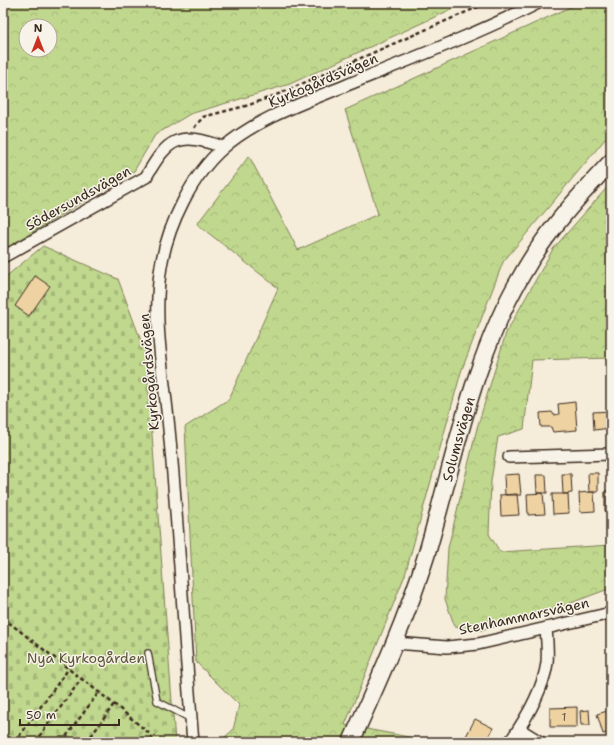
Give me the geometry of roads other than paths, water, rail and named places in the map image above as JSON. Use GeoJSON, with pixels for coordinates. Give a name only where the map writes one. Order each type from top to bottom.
{"type":"FeatureCollection","features":[{"type":"Feature","properties":{"kind":"main road","name":"Solumsvägen"},"geometry":{"type":"LineString","coordinates":[[352,742],[395,643],[426,555],[473,384],[486,347],[523,272],[545,239],[569,209],[611,162]]}},
{"type":"Feature","properties":{"kind":"street","name":"Kyrkogårdsvägen"},"geometry":{"type":"LineString","coordinates":[[193,742],[169,427],[158,340],[158,294],[167,241],[177,214],[206,166],[223,147],[273,116],[296,105],[424,54],[538,3]]}},
{"type":"Feature","properties":{"kind":"street","name":"Södersundsvägen"},"geometry":{"type":"LineString","coordinates":[[3,257],[146,177],[158,154],[173,142],[184,140],[209,142],[223,147]]}},
{"type":"Feature","properties":{"kind":"street"},"geometry":{"type":"LineString","coordinates":[[509,457],[611,454]]}},
{"type":"Feature","properties":{"kind":"street","name":"Stenhammarsvägen"},"geometry":{"type":"LineString","coordinates":[[395,643],[423,646],[470,644],[611,613]]}},
{"type":"Feature","properties":{"kind":"street"},"geometry":{"type":"LineString","coordinates":[[510,742],[519,729],[542,684],[547,663],[546,628]]}},
{"type":"Feature","properties":{"kind":"street"},"geometry":{"type":"LineString","coordinates":[[519,729],[540,742]]}},
{"type":"Feature","properties":{"kind":"lane"},"geometry":{"type":"LineString","coordinates":[[148,653],[157,701],[191,719]]}},
{"type":"Feature","properties":{"kind":"park label","name":"Nya Kyrkogården"},"geometry":{"type":"Point","coordinates":[86,658]}}]}
